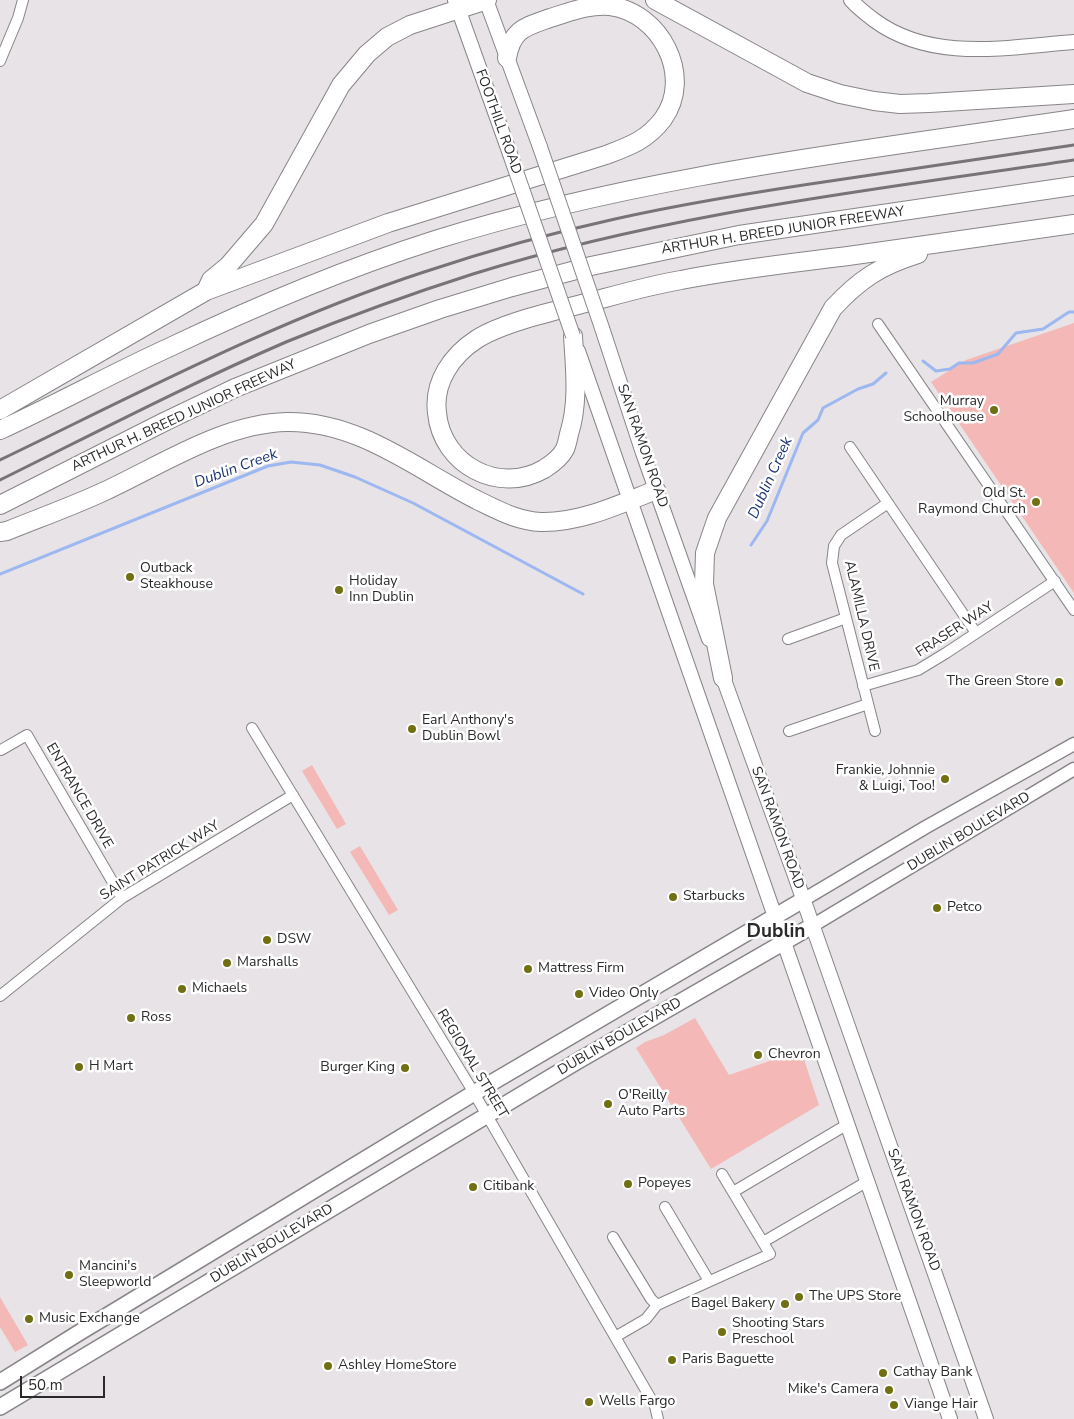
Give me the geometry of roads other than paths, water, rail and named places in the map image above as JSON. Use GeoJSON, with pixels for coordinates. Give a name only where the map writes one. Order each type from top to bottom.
{"type":"FeatureCollection","features":[{"type":"Feature","properties":{"kind":"highway"},"geometry":{"type":"LineString","coordinates":[[206,291],[211,280],[228,266],[264,224],[342,86],[366,54],[387,37],[456,5],[486,0]]}},
{"type":"Feature","properties":{"kind":"highway"},"geometry":{"type":"LineString","coordinates":[[655,0],[807,83],[840,94],[900,104],[1074,94]]}},
{"type":"Feature","properties":{"kind":"highway"},"geometry":{"type":"LineString","coordinates":[[0,410],[206,291],[388,223],[606,155],[635,144],[651,132],[664,117],[672,100],[673,64],[668,49],[646,21],[630,12],[610,6],[592,6],[572,11],[519,30],[510,44],[507,58]]}},
{"type":"Feature","properties":{"kind":"highway"},"geometry":{"type":"LineString","coordinates":[[0,430],[166,349],[298,290],[425,244],[506,219],[589,198],[722,172],[1074,119]]}},
{"type":"Feature","properties":{"kind":"highway","name":"ARTHUR H. BREED JUNIOR FREEWAY"},"geometry":{"type":"LineString","coordinates":[[0,505],[166,421],[236,388],[369,334],[440,309],[512,287],[666,248],[739,234],[1074,186]]}},
{"type":"Feature","properties":{"kind":"highway"},"geometry":{"type":"LineString","coordinates":[[573,336],[576,392],[574,418],[565,449],[553,464],[536,474],[516,478],[496,478],[478,472],[462,462],[449,447],[441,431],[437,413],[437,397],[441,380],[449,364],[463,350],[479,338],[505,326],[571,306],[680,280],[1074,224]]}},
{"type":"Feature","properties":{"kind":"highway"},"geometry":{"type":"LineString","coordinates":[[723,678],[705,594],[705,554],[714,524],[725,502],[818,332],[833,308],[849,291],[871,274],[895,262],[966,239]]}},
{"type":"Feature","properties":{"kind":"highway"},"geometry":{"type":"LineString","coordinates":[[0,532],[7,531],[103,492],[206,442],[258,425],[286,422],[338,428],[361,437],[451,486],[517,518],[539,522],[562,521],[584,516],[656,490]]}},
{"type":"Feature","properties":{"kind":"main road"},"geometry":{"type":"LineString","coordinates":[[486,0],[507,58]]}},
{"type":"Feature","properties":{"kind":"main road"},"geometry":{"type":"LineString","coordinates":[[852,0],[857,7],[890,31],[934,46],[959,49],[1074,42]]}},
{"type":"Feature","properties":{"kind":"main road","name":"FOOTHILL ROAD"},"geometry":{"type":"LineString","coordinates":[[456,5],[541,244]]}},
{"type":"Feature","properties":{"kind":"main road","name":"SAN RAMON ROAD"},"geometry":{"type":"LineString","coordinates":[[507,58],[540,147],[656,490],[986,1419]]}},
{"type":"Feature","properties":{"kind":"main road","name":"SAN RAMON ROAD"},"geometry":{"type":"LineString","coordinates":[[541,244],[950,1419]]}},
{"type":"Feature","properties":{"kind":"main road","name":"DUBLIN BOULEVARD"},"geometry":{"type":"LineString","coordinates":[[0,1382],[474,1093],[803,900]]}},
{"type":"Feature","properties":{"kind":"main road","name":"DUBLIN BOULEVARD"},"geometry":{"type":"LineString","coordinates":[[0,1407],[576,1062],[812,926]]}},
{"type":"Feature","properties":{"kind":"main road"},"geometry":{"type":"LineString","coordinates":[[167,1307],[181,1271]]}},
{"type":"Feature","properties":{"kind":"main road","name":"DUBLIN BOULEVARD"},"geometry":{"type":"LineString","coordinates":[[141,1323],[156,1301],[150,1290]]}},
{"type":"Feature","properties":{"kind":"street"},"geometry":{"type":"LineString","coordinates":[[0,60],[18,18],[23,0]]}},
{"type":"Feature","properties":{"kind":"street"},"geometry":{"type":"LineString","coordinates":[[18,18],[29,0]]}},
{"type":"Feature","properties":{"kind":"street"},"geometry":{"type":"LineString","coordinates":[[878,324],[1074,610]]}},
{"type":"Feature","properties":{"kind":"street"},"geometry":{"type":"LineString","coordinates":[[850,447],[976,633]]}},
{"type":"Feature","properties":{"kind":"street","name":"ALAMILLA DRIVE"},"geometry":{"type":"LineString","coordinates":[[875,731],[832,563],[834,546],[841,536],[888,503]]}},
{"type":"Feature","properties":{"kind":"street","name":"FRASER WAY"},"geometry":{"type":"LineString","coordinates":[[863,686],[918,670],[1054,581]]}},
{"type":"Feature","properties":{"kind":"street"},"geometry":{"type":"LineString","coordinates":[[788,639],[846,618]]}},
{"type":"Feature","properties":{"kind":"street"},"geometry":{"type":"LineString","coordinates":[[789,731],[868,704]]}},
{"type":"Feature","properties":{"kind":"street","name":"REGIONAL STREET"},"geometry":{"type":"LineString","coordinates":[[252,728],[474,1093],[655,1406],[658,1419]]}},
{"type":"Feature","properties":{"kind":"street","name":"ENTRANCE DRIVE"},"geometry":{"type":"LineString","coordinates":[[2,750],[27,735],[122,898]]}},
{"type":"Feature","properties":{"kind":"street","name":"DUBLIN BOULEVARD"},"geometry":{"type":"LineString","coordinates":[[803,900],[1074,744]]}},
{"type":"Feature","properties":{"kind":"street","name":"DUBLIN BOULEVARD"},"geometry":{"type":"LineString","coordinates":[[812,926],[1074,769]]}},
{"type":"Feature","properties":{"kind":"street","name":"SAINT PATRICK WAY"},"geometry":{"type":"LineString","coordinates":[[0,996],[122,898],[293,795]]}},
{"type":"Feature","properties":{"kind":"street"},"geometry":{"type":"LineString","coordinates":[[733,1192],[848,1124]]}},
{"type":"Feature","properties":{"kind":"street"},"geometry":{"type":"LineString","coordinates":[[615,1337],[646,1319],[657,1306],[770,1254],[722,1174]]}},
{"type":"Feature","properties":{"kind":"street"},"geometry":{"type":"LineString","coordinates":[[764,1242],[868,1181]]}},
{"type":"Feature","properties":{"kind":"street"},"geometry":{"type":"LineString","coordinates":[[665,1207],[710,1281]]}},
{"type":"Feature","properties":{"kind":"street"},"geometry":{"type":"LineString","coordinates":[[613,1237],[657,1306]]}},
{"type":"Feature","properties":{"kind":"waterway","name":"Dublin Creek"},"geometry":{"type":"LineString","coordinates":[[923,361],[936,371],[950,369],[959,363],[973,363],[998,354],[1016,333],[1043,329],[1069,312],[1074,312]]}},
{"type":"Feature","properties":{"kind":"waterway","name":"Dublin Creek"},"geometry":{"type":"LineString","coordinates":[[751,545],[767,521],[803,433],[818,420],[823,408],[858,389],[873,384],[886,373]]}},
{"type":"Feature","properties":{"kind":"waterway","name":"Dublin Creek"},"geometry":{"type":"LineString","coordinates":[[0,574],[268,466],[291,462],[320,465],[355,477],[413,503],[583,594]]}},
{"type":"Feature","properties":{"kind":"railway"},"geometry":{"type":"LineString","coordinates":[[0,460],[209,359],[315,312],[424,272],[495,250],[591,224],[701,202],[1074,145]]}},
{"type":"Feature","properties":{"kind":"railway"},"geometry":{"type":"LineString","coordinates":[[0,480],[178,392],[286,342],[379,306],[473,274],[547,253],[696,219],[846,193],[1074,160]]}},
{"type":"Feature","properties":{"kind":"place","name":"Murray Schoolhouse"},"geometry":{"type":"Point","coordinates":[994,410]}},
{"type":"Feature","properties":{"kind":"place","name":"Old St. Raymond Church"},"geometry":{"type":"Point","coordinates":[1036,502]}},
{"type":"Feature","properties":{"kind":"place","name":"Outback Steakhouse"},"geometry":{"type":"Point","coordinates":[130,577]}},
{"type":"Feature","properties":{"kind":"place","name":"Holiday Inn Dublin"},"geometry":{"type":"Point","coordinates":[339,590]}},
{"type":"Feature","properties":{"kind":"place","name":"The Green Store"},"geometry":{"type":"Point","coordinates":[1059,682]}},
{"type":"Feature","properties":{"kind":"place","name":"Earl Anthony's Dublin Bowl"},"geometry":{"type":"Point","coordinates":[412,729]}},
{"type":"Feature","properties":{"kind":"place","name":"Frankie, Johnnie & Luigi, Too!"},"geometry":{"type":"Point","coordinates":[945,779]}},
{"type":"Feature","properties":{"kind":"place","name":"Starbucks"},"geometry":{"type":"Point","coordinates":[673,897]}},
{"type":"Feature","properties":{"kind":"place","name":"Petco"},"geometry":{"type":"Point","coordinates":[937,908]}},
{"type":"Feature","properties":{"kind":"place","name":"DSW"},"geometry":{"type":"Point","coordinates":[267,940]}},
{"type":"Feature","properties":{"kind":"place","name":"Marshalls"},"geometry":{"type":"Point","coordinates":[227,963]}},
{"type":"Feature","properties":{"kind":"place","name":"Mattress Firm"},"geometry":{"type":"Point","coordinates":[528,969]}},
{"type":"Feature","properties":{"kind":"place","name":"Michaels"},"geometry":{"type":"Point","coordinates":[182,989]}},
{"type":"Feature","properties":{"kind":"place","name":"Video Only"},"geometry":{"type":"Point","coordinates":[579,994]}},
{"type":"Feature","properties":{"kind":"place","name":"Ross"},"geometry":{"type":"Point","coordinates":[131,1018]}},
{"type":"Feature","properties":{"kind":"place","name":"Chevron"},"geometry":{"type":"Point","coordinates":[758,1055]}},
{"type":"Feature","properties":{"kind":"place","name":"H Mart"},"geometry":{"type":"Point","coordinates":[79,1067]}},
{"type":"Feature","properties":{"kind":"place","name":"Burger King"},"geometry":{"type":"Point","coordinates":[405,1068]}},
{"type":"Feature","properties":{"kind":"place","name":"O'Reilly Auto Parts"},"geometry":{"type":"Point","coordinates":[608,1104]}},
{"type":"Feature","properties":{"kind":"place","name":"Popeyes"},"geometry":{"type":"Point","coordinates":[628,1184]}},
{"type":"Feature","properties":{"kind":"place","name":"Citibank"},"geometry":{"type":"Point","coordinates":[473,1187]}},
{"type":"Feature","properties":{"kind":"place","name":"Mancini's Sleepworld"},"geometry":{"type":"Point","coordinates":[69,1275]}},
{"type":"Feature","properties":{"kind":"place","name":"The UPS Store"},"geometry":{"type":"Point","coordinates":[799,1297]}},
{"type":"Feature","properties":{"kind":"place","name":"Bagel Bakery"},"geometry":{"type":"Point","coordinates":[785,1304]}},
{"type":"Feature","properties":{"kind":"place","name":"Music Exchange"},"geometry":{"type":"Point","coordinates":[29,1319]}},
{"type":"Feature","properties":{"kind":"place","name":"Shooting Stars Preschool"},"geometry":{"type":"Point","coordinates":[722,1332]}},
{"type":"Feature","properties":{"kind":"place","name":"Paris Baguette"},"geometry":{"type":"Point","coordinates":[672,1360]}},
{"type":"Feature","properties":{"kind":"place","name":"Ashley HomeStore"},"geometry":{"type":"Point","coordinates":[328,1366]}},
{"type":"Feature","properties":{"kind":"place","name":"Cathay Bank"},"geometry":{"type":"Point","coordinates":[883,1373]}},
{"type":"Feature","properties":{"kind":"place","name":"Mike's Camera"},"geometry":{"type":"Point","coordinates":[889,1390]}},
{"type":"Feature","properties":{"kind":"place","name":"Wells Fargo"},"geometry":{"type":"Point","coordinates":[589,1402]}},
{"type":"Feature","properties":{"kind":"place","name":"Viange Hair"},"geometry":{"type":"Point","coordinates":[894,1405]}},
{"type":"Feature","properties":{"kind":"district","name":"Dublin"},"geometry":{"type":"Point","coordinates":[776,932]}}]}
